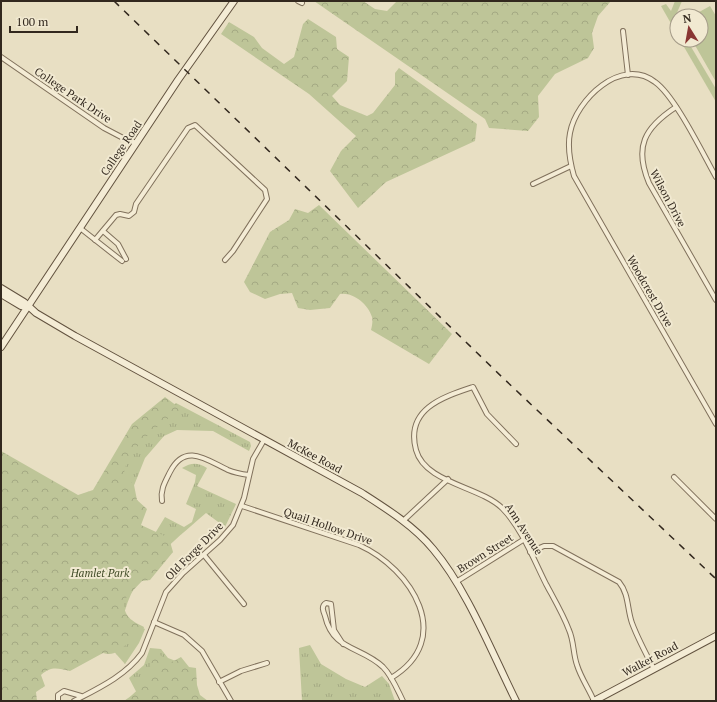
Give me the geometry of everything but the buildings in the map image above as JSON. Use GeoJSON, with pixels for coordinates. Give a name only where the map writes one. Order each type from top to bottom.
{"type":"FeatureCollection","features":[{"type":"Feature","properties":{"kind":"main road","name":"College Road"},"geometry":{"type":"LineString","coordinates":[[1,347],[136,143],[234,1]]}},
{"type":"Feature","properties":{"kind":"main road","name":"McKee Road"},"geometry":{"type":"LineString","coordinates":[[1,288],[24,302],[27,307]]}},
{"type":"Feature","properties":{"kind":"main road","name":"McKee Road"},"geometry":{"type":"LineString","coordinates":[[1,294],[362,493],[404,521],[432,548],[456,582],[516,701]]}},
{"type":"Feature","properties":{"kind":"main road","name":"Walker Road"},"geometry":{"type":"LineString","coordinates":[[594,701],[716,636]]}},
{"type":"Feature","properties":{"kind":"street"},"geometry":{"type":"LineString","coordinates":[[623,31],[628,75],[637,75],[654,81],[664,89],[716,177]]}},
{"type":"Feature","properties":{"kind":"street","name":"College Park Drive"},"geometry":{"type":"LineString","coordinates":[[1,57],[104,128],[136,143]]}},
{"type":"Feature","properties":{"kind":"street","name":"Woodcrest Drive"},"geometry":{"type":"LineString","coordinates":[[628,75],[606,82],[592,93],[579,110],[570,134],[569,154],[571,166],[582,192],[716,424]]}},
{"type":"Feature","properties":{"kind":"street","name":"Wilson Drive"},"geometry":{"type":"LineString","coordinates":[[676,107],[662,116],[647,134],[641,157],[643,169],[648,183],[716,300]]}},
{"type":"Feature","properties":{"kind":"street"},"geometry":{"type":"LineString","coordinates":[[95,240],[116,215],[120,214],[129,216],[134,212],[136,204],[188,128],[195,125],[265,190],[268,195],[268,199],[226,260]]}},
{"type":"Feature","properties":{"kind":"street"},"geometry":{"type":"LineString","coordinates":[[533,184],[571,166]]}},
{"type":"Feature","properties":{"kind":"street"},"geometry":{"type":"LineString","coordinates":[[80,228],[124,260],[118,244],[103,231]]}},
{"type":"Feature","properties":{"kind":"street","name":"Ann Avenue"},"geometry":{"type":"LineString","coordinates":[[516,444],[487,414],[473,386],[444,396],[434,402],[421,416],[416,428],[415,443],[421,462],[428,469],[497,505],[506,514],[523,540],[567,626],[578,666],[594,701]]}},
{"type":"Feature","properties":{"kind":"street","name":"Old Forge Drive"},"geometry":{"type":"LineString","coordinates":[[74,701],[126,671],[137,660],[142,653],[158,609],[171,586],[228,532],[242,506],[253,459],[264,440]]}},
{"type":"Feature","properties":{"kind":"street"},"geometry":{"type":"LineString","coordinates":[[162,501],[162,488],[172,468],[185,457],[201,456],[234,473],[249,475]]}},
{"type":"Feature","properties":{"kind":"street"},"geometry":{"type":"LineString","coordinates":[[674,477],[716,519]]}},
{"type":"Feature","properties":{"kind":"street"},"geometry":{"type":"LineString","coordinates":[[404,521],[448,479]]}},
{"type":"Feature","properties":{"kind":"street","name":"Quail Hollow Drive"},"geometry":{"type":"LineString","coordinates":[[242,506],[359,545],[385,560],[400,574],[417,602],[424,632],[421,648],[414,660],[404,670],[392,678]]}},
{"type":"Feature","properties":{"kind":"street","name":"Brown Street"},"geometry":{"type":"LineString","coordinates":[[456,582],[523,540]]}},
{"type":"Feature","properties":{"kind":"street"},"geometry":{"type":"LineString","coordinates":[[530,552],[544,546],[553,546],[614,577],[625,591],[633,626],[654,669]]}},
{"type":"Feature","properties":{"kind":"street"},"geometry":{"type":"LineString","coordinates":[[204,555],[244,604]]}},
{"type":"Feature","properties":{"kind":"street"},"geometry":{"type":"LineString","coordinates":[[343,644],[334,630],[332,604],[326,602],[323,608],[327,625],[332,635],[343,644],[377,662],[392,678],[402,701]]}},
{"type":"Feature","properties":{"kind":"street"},"geometry":{"type":"LineString","coordinates":[[154,622],[176,631],[191,640],[205,657],[231,701]]}},
{"type":"Feature","properties":{"kind":"street"},"geometry":{"type":"LineString","coordinates":[[219,682],[241,671],[267,663]]}},
{"type":"Feature","properties":{"kind":"street"},"geometry":{"type":"LineString","coordinates":[[58,701],[58,695],[64,691],[77,696],[86,695]]}},
{"type":"Feature","properties":{"kind":"green space"},"geometry":{"type":"Polygon","coordinates":[[[314,1],[363,1],[375,9],[387,11],[397,1],[611,1],[598,16],[592,33],[594,48],[588,58],[555,74],[538,96],[539,117],[528,131],[489,128],[485,119],[314,1]]]}},
{"type":"Feature","properties":{"kind":"green space"},"geometry":{"type":"Polygon","coordinates":[[[675,1],[682,1],[679,8],[672,8],[675,1]]]}},
{"type":"Feature","properties":{"kind":"green space"},"geometry":{"type":"Polygon","coordinates":[[[666,4],[669,8],[669,20],[661,6],[666,4]]]}},
{"type":"Feature","properties":{"kind":"green space"},"geometry":{"type":"Polygon","coordinates":[[[710,6],[716,16],[716,82],[697,48],[709,48],[709,8],[706,8],[710,6]]]}},
{"type":"Feature","properties":{"kind":"green space"},"geometry":{"type":"Polygon","coordinates":[[[308,19],[336,37],[337,49],[349,57],[347,81],[332,96],[340,105],[367,116],[373,113],[395,85],[395,73],[399,68],[477,124],[475,141],[386,182],[358,208],[330,171],[341,151],[356,136],[309,94],[221,34],[229,22],[254,37],[262,48],[284,64],[294,57],[303,24],[308,19]]]}},
{"type":"Feature","properties":{"kind":"green space"},"geometry":{"type":"Polygon","coordinates":[[[685,48],[692,48],[716,89],[716,102],[685,48]]]}},
{"type":"Feature","properties":{"kind":"green space"},"geometry":{"type":"Polygon","coordinates":[[[319,205],[452,334],[429,364],[371,330],[372,317],[370,312],[364,303],[355,297],[340,294],[330,308],[310,310],[298,308],[292,293],[280,294],[265,299],[250,292],[244,282],[270,232],[289,220],[295,209],[308,213],[319,205]]]}},
{"type":"Feature","properties":{"kind":"green space","name":"Hamlet Park"},"geometry":{"type":"Polygon","coordinates":[[[165,397],[181,409],[155,429],[137,446],[126,465],[124,475],[134,485],[137,500],[147,509],[141,525],[169,538],[173,552],[150,580],[142,581],[124,600],[126,614],[132,620],[144,627],[140,639],[129,642],[114,653],[103,653],[70,671],[54,668],[48,670],[41,675],[45,686],[36,692],[37,701],[1,701],[1,451],[78,495],[93,490],[132,424],[165,397]]]}},
{"type":"Feature","properties":{"kind":"green space"},"geometry":{"type":"Polygon","coordinates":[[[176,403],[250,442],[251,446],[249,451],[213,431],[177,430],[164,436],[145,458],[131,493],[137,529],[154,535],[165,517],[184,527],[192,522],[196,509],[186,504],[195,482],[196,475],[182,468],[191,464],[197,464],[207,468],[197,486],[236,504],[225,527],[206,513],[167,547],[144,573],[128,602],[123,619],[145,629],[139,643],[125,664],[109,646],[113,468],[155,417],[176,403]]]}},
{"type":"Feature","properties":{"kind":"green space"},"geometry":{"type":"Polygon","coordinates":[[[310,645],[321,664],[346,679],[365,687],[382,676],[389,684],[395,701],[302,701],[299,648],[310,645]]]}},
{"type":"Feature","properties":{"kind":"green space"},"geometry":{"type":"Polygon","coordinates":[[[150,648],[161,649],[168,658],[181,663],[141,701],[129,678],[144,665],[150,648]]]}},
{"type":"Feature","properties":{"kind":"green space"},"geometry":{"type":"Polygon","coordinates":[[[155,651],[170,663],[181,657],[189,667],[196,668],[197,685],[200,695],[208,701],[124,701],[140,687],[148,676],[150,669],[149,656],[155,651]]]}},
{"type":"Feature","properties":{"kind":"railway"},"geometry":{"type":"LineString","coordinates":[[114,1],[502,377],[716,579]]}}]}
